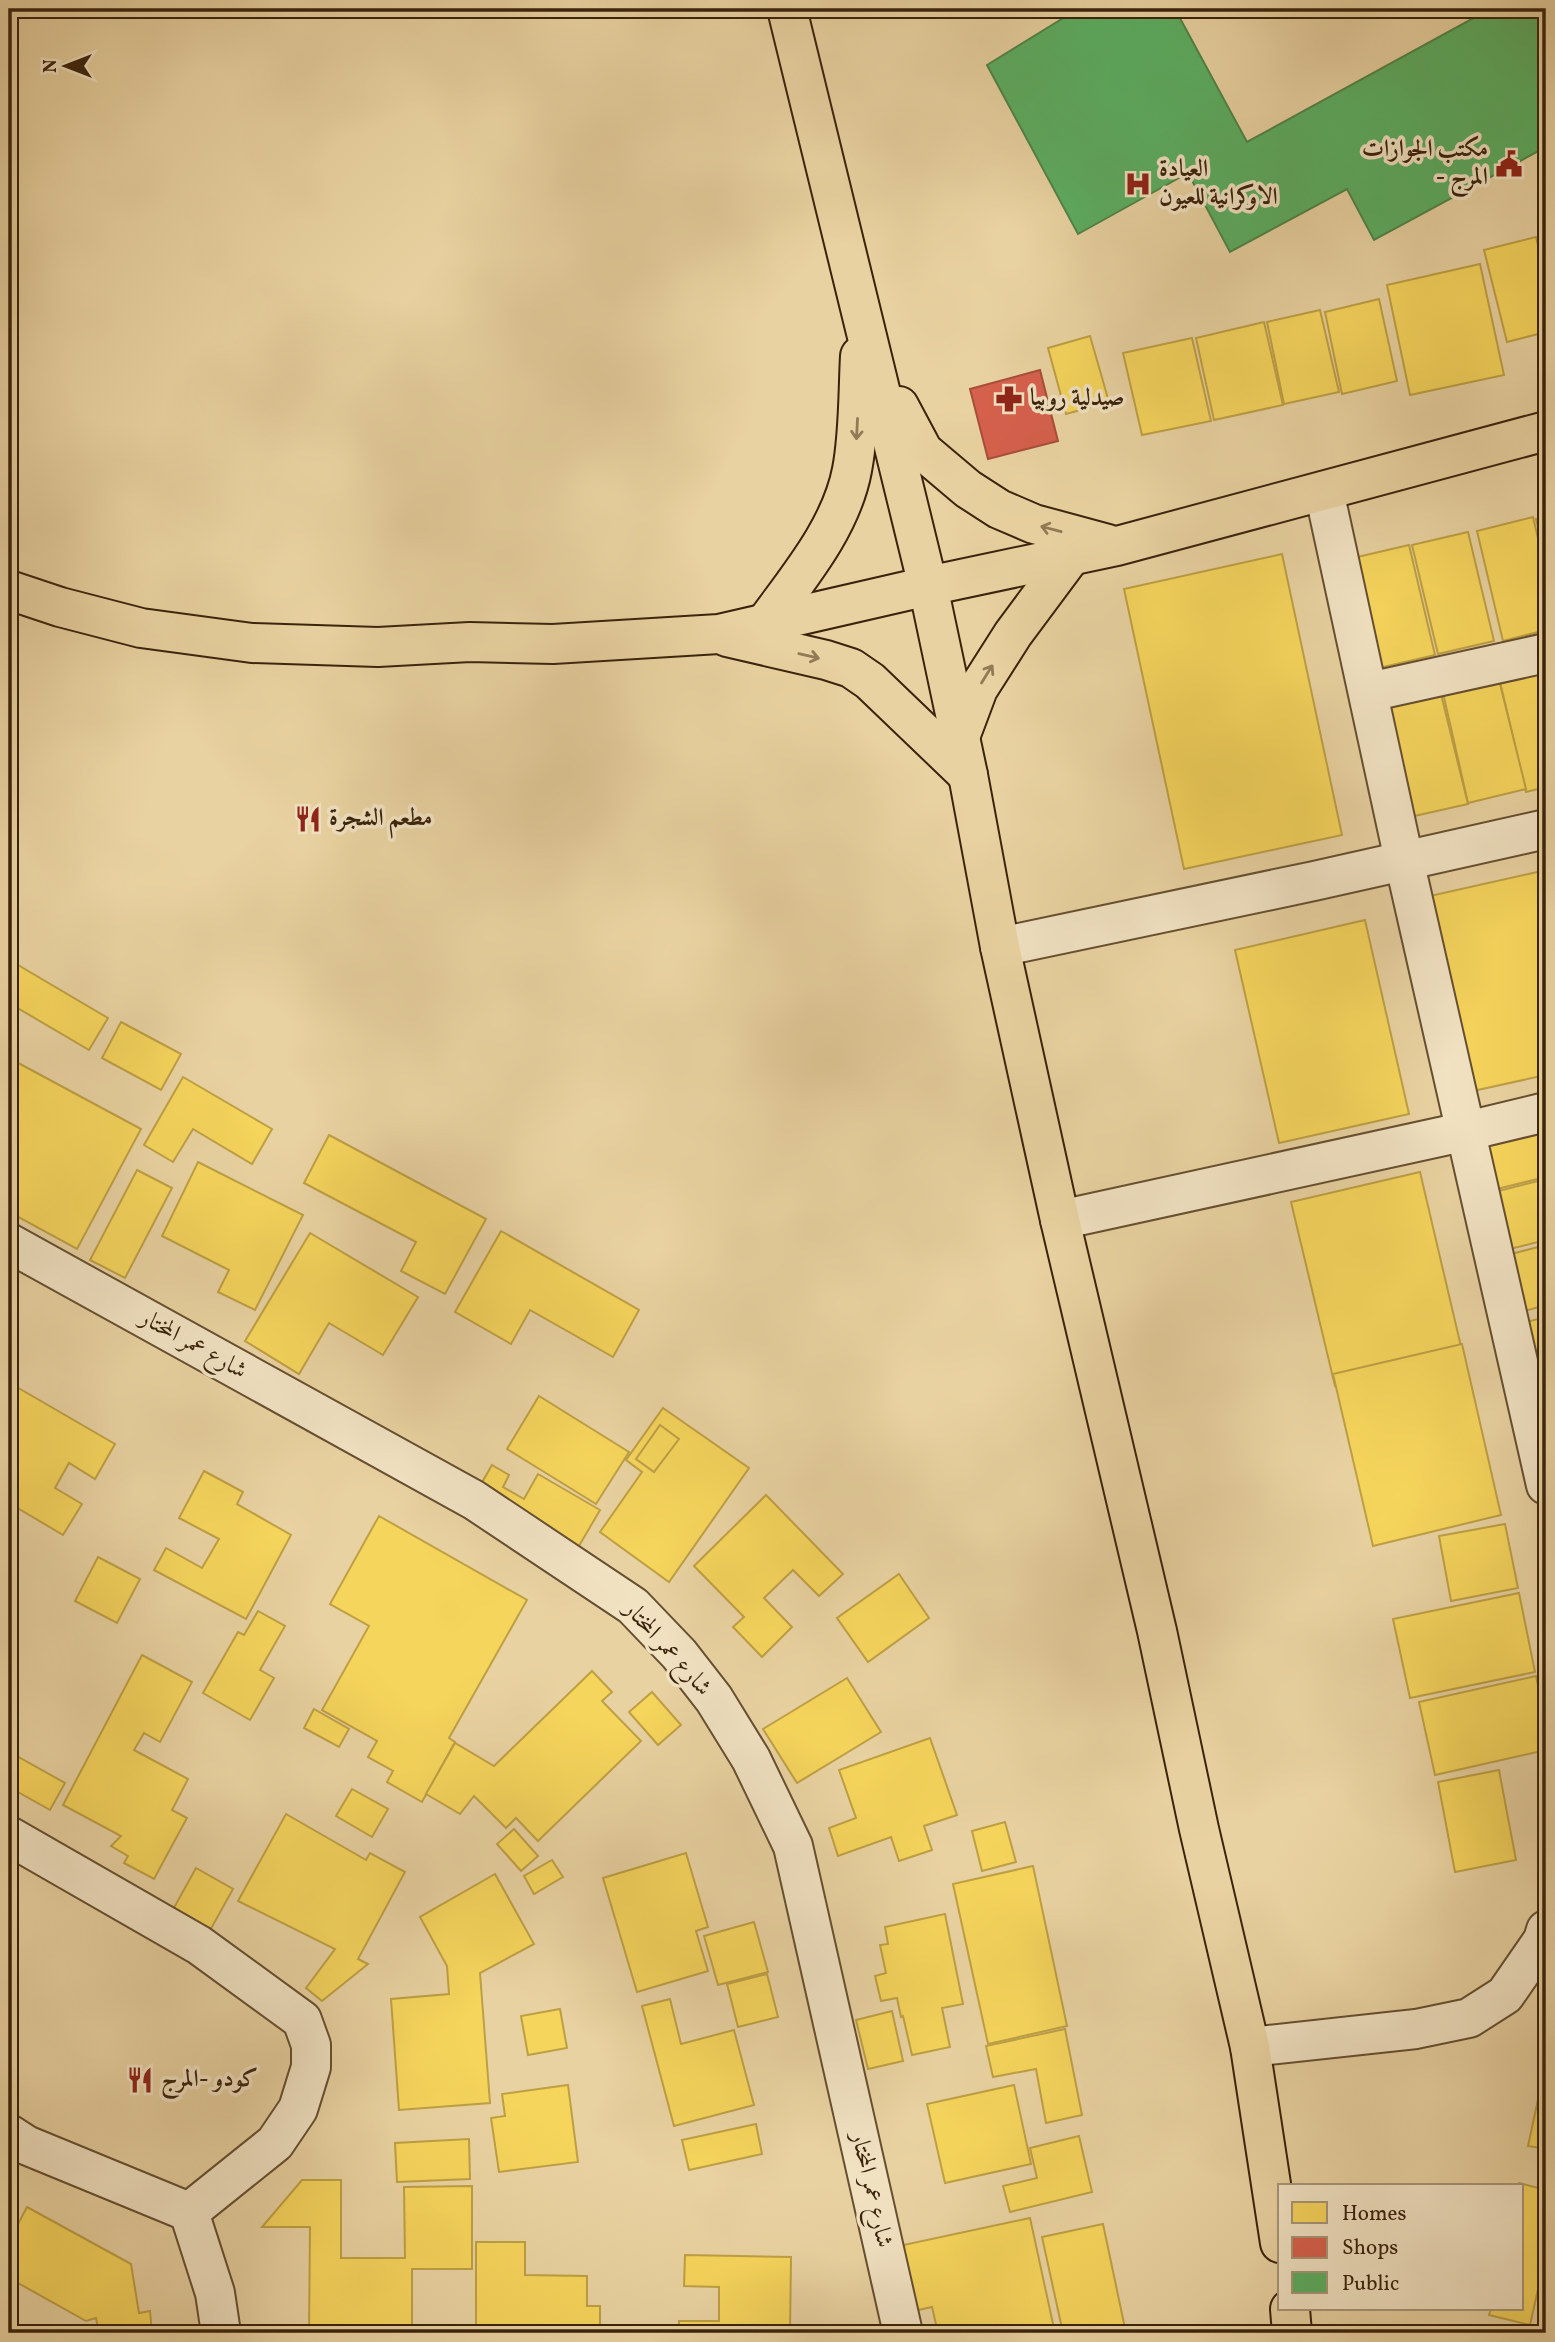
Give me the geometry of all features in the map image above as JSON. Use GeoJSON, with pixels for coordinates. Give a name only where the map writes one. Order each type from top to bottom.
{"type":"FeatureCollection","features":[{"type":"Feature","properties":{"kind":"main road"},"geometry":{"type":"LineString","coordinates":[[787,9],[928,586],[968,775],[1000,947],[1060,1220],[1157,1631],[1199,1829],[1250,2047],[1278,2231]]}},
{"type":"Feature","properties":{"kind":"main road"},"geometry":{"type":"LineString","coordinates":[[764,625],[810,562],[837,515],[852,472],[858,431],[857,397],[862,312]]}},
{"type":"Feature","properties":{"kind":"main road"},"geometry":{"type":"LineString","coordinates":[[873,359],[923,451],[968,489],[999,509],[1034,524],[1117,546]]}},
{"type":"Feature","properties":{"kind":"main road"},"geometry":{"type":"LineString","coordinates":[[9,590],[60,607],[141,628],[252,643],[378,647],[470,642],[552,644],[719,634],[1117,546],[1546,431]]}},
{"type":"Feature","properties":{"kind":"main road"},"geometry":{"type":"LineString","coordinates":[[960,737],[978,689],[1013,634],[1071,555]]}},
{"type":"Feature","properties":{"kind":"main road"},"geometry":{"type":"LineString","coordinates":[[719,634],[852,668],[870,681],[968,775]]}},
{"type":"Feature","properties":{"kind":"main road"},"geometry":{"type":"LineString","coordinates":[[1290,2310],[1292,2333]]}},
{"type":"Feature","properties":{"kind":"street"},"geometry":{"type":"LineString","coordinates":[[1324,491],[1404,860],[1546,1485]]}},
{"type":"Feature","properties":{"kind":"street"},"geometry":{"type":"LineString","coordinates":[[1369,692],[1546,653]]}},
{"type":"Feature","properties":{"kind":"street"},"geometry":{"type":"LineString","coordinates":[[1000,947],[1546,830]]}},
{"type":"Feature","properties":{"kind":"street"},"geometry":{"type":"LineString","coordinates":[[1060,1220],[1467,1132],[1546,1112]]}},
{"type":"Feature","properties":{"kind":"street","name":"شارع عمر المختار"},"geometry":{"type":"LineString","coordinates":[[9,1243],[474,1500],[633,1606],[679,1654],[714,1699],[751,1759],[793,1846],[904,2333]]}},
{"type":"Feature","properties":{"kind":"street"},"geometry":{"type":"LineString","coordinates":[[9,1836],[199,1945],[302,2020],[311,2045],[311,2067],[298,2109],[275,2143],[189,2212]]}},
{"type":"Feature","properties":{"kind":"street"},"geometry":{"type":"LineString","coordinates":[[1250,2047],[1416,2029],[1469,2018],[1505,1995],[1546,1930]]}},
{"type":"Feature","properties":{"kind":"street"},"geometry":{"type":"LineString","coordinates":[[9,2134],[26,2145],[189,2212],[215,2293],[221,2333]]}},
{"type":"Feature","properties":{"kind":"building: Homes"},"geometry":{"type":"Polygon","coordinates":[[[1536,237],[1546,278],[1546,332],[1507,342],[1484,250],[1536,237]]]}},
{"type":"Feature","properties":{"kind":"building: Homes"},"geometry":{"type":"Polygon","coordinates":[[[1480,264],[1504,375],[1410,395],[1387,285],[1480,264]]]}},
{"type":"Feature","properties":{"kind":"building: Homes"},"geometry":{"type":"Polygon","coordinates":[[[1379,299],[1397,381],[1342,394],[1325,312],[1379,299]]]}},
{"type":"Feature","properties":{"kind":"building: Homes"},"geometry":{"type":"Polygon","coordinates":[[[1320,310],[1339,392],[1284,404],[1267,322],[1320,310]]]}},
{"type":"Feature","properties":{"kind":"building: Homes"},"geometry":{"type":"Polygon","coordinates":[[[1264,322],[1283,405],[1214,420],[1196,338],[1264,322]]]}},
{"type":"Feature","properties":{"kind":"building: Homes"},"geometry":{"type":"Polygon","coordinates":[[[1090,336],[1109,402],[1066,414],[1048,348],[1090,336]]]}},
{"type":"Feature","properties":{"kind":"building: Homes"},"geometry":{"type":"Polygon","coordinates":[[[1192,338],[1211,421],[1142,435],[1123,353],[1192,338]]]}},
{"type":"Feature","properties":{"kind":"building: Homes"},"geometry":{"type":"Polygon","coordinates":[[[1533,517],[1546,572],[1546,630],[1503,641],[1477,531],[1533,517]]]}},
{"type":"Feature","properties":{"kind":"building: Homes"},"geometry":{"type":"Polygon","coordinates":[[[1546,517],[1546,560],[1536,519],[1546,517]]]}},
{"type":"Feature","properties":{"kind":"building: Homes"},"geometry":{"type":"Polygon","coordinates":[[[1468,532],[1494,641],[1438,654],[1412,545],[1468,532]]]}},
{"type":"Feature","properties":{"kind":"building: Homes"},"geometry":{"type":"Polygon","coordinates":[[[1409,545],[1435,655],[1379,668],[1353,558],[1409,545]]]}},
{"type":"Feature","properties":{"kind":"building: Homes"},"geometry":{"type":"Polygon","coordinates":[[[1282,554],[1342,835],[1184,869],[1124,589],[1282,554]]]}},
{"type":"Feature","properties":{"kind":"building: Homes"},"geometry":{"type":"Polygon","coordinates":[[[1546,671],[1546,787],[1526,792],[1500,682],[1546,671]]]}},
{"type":"Feature","properties":{"kind":"building: Homes"},"geometry":{"type":"Polygon","coordinates":[[[1499,680],[1526,789],[1468,803],[1443,693],[1499,680]]]}},
{"type":"Feature","properties":{"kind":"building: Homes"},"geometry":{"type":"Polygon","coordinates":[[[1441,694],[1468,804],[1410,817],[1385,707],[1441,694]]]}},
{"type":"Feature","properties":{"kind":"building: Homes"},"geometry":{"type":"Polygon","coordinates":[[[1546,870],[1546,1075],[1473,1091],[1430,896],[1546,870]]]}},
{"type":"Feature","properties":{"kind":"building: Homes"},"geometry":{"type":"Polygon","coordinates":[[[1365,920],[1409,1114],[1279,1143],[1235,950],[1365,920]]]}},
{"type":"Feature","properties":{"kind":"building: Homes"},"geometry":{"type":"Polygon","coordinates":[[[18,965],[108,1018],[89,1050],[9,1003],[9,981],[18,965]]]}},
{"type":"Feature","properties":{"kind":"building: Homes"},"geometry":{"type":"Polygon","coordinates":[[[121,1022],[181,1054],[161,1090],[102,1058],[121,1022]]]}},
{"type":"Feature","properties":{"kind":"building: Homes"},"geometry":{"type":"Polygon","coordinates":[[[9,1058],[141,1129],[77,1249],[9,1212],[9,1058]]]}},
{"type":"Feature","properties":{"kind":"building: Homes"},"geometry":{"type":"Polygon","coordinates":[[[183,1077],[272,1129],[252,1164],[193,1129],[173,1162],[144,1145],[183,1077]]]}},
{"type":"Feature","properties":{"kind":"building: Homes"},"geometry":{"type":"Polygon","coordinates":[[[1546,1131],[1546,1177],[1497,1189],[1487,1146],[1546,1131]]]}},
{"type":"Feature","properties":{"kind":"building: Homes"},"geometry":{"type":"Polygon","coordinates":[[[329,1135],[486,1219],[445,1294],[401,1271],[416,1242],[304,1183],[329,1135]]]}},
{"type":"Feature","properties":{"kind":"building: Homes"},"geometry":{"type":"Polygon","coordinates":[[[198,1162],[303,1215],[255,1310],[218,1292],[229,1270],[162,1236],[198,1162]]]}},
{"type":"Feature","properties":{"kind":"building: Homes"},"geometry":{"type":"Polygon","coordinates":[[[137,1170],[172,1188],[125,1278],[90,1260],[137,1170]]]}},
{"type":"Feature","properties":{"kind":"building: Homes"},"geometry":{"type":"Polygon","coordinates":[[[1420,1172],[1463,1355],[1335,1386],[1291,1202],[1420,1172]]]}},
{"type":"Feature","properties":{"kind":"building: Homes"},"geometry":{"type":"Polygon","coordinates":[[[1546,1179],[1546,1240],[1502,1251],[1487,1194],[1546,1179]]]}},
{"type":"Feature","properties":{"kind":"building: Homes"},"geometry":{"type":"Polygon","coordinates":[[[501,1231],[639,1310],[613,1357],[530,1310],[511,1344],[455,1312],[501,1231]]]}},
{"type":"Feature","properties":{"kind":"building: Homes"},"geometry":{"type":"Polygon","coordinates":[[[310,1233],[418,1297],[383,1355],[329,1323],[299,1374],[245,1341],[310,1233]]]}},
{"type":"Feature","properties":{"kind":"building: Homes"},"geometry":{"type":"Polygon","coordinates":[[[1546,1245],[1546,1305],[1518,1313],[1503,1256],[1546,1245]]]}},
{"type":"Feature","properties":{"kind":"building: Homes"},"geometry":{"type":"Polygon","coordinates":[[[1546,1317],[1546,1378],[1536,1380],[1522,1323],[1546,1317]]]}},
{"type":"Feature","properties":{"kind":"building: Homes"},"geometry":{"type":"Polygon","coordinates":[[[1462,1344],[1501,1515],[1373,1546],[1333,1374],[1462,1344]]]}},
{"type":"Feature","properties":{"kind":"building: Homes"},"geometry":{"type":"Polygon","coordinates":[[[15,1386],[115,1444],[95,1479],[69,1463],[55,1488],[82,1504],[63,1535],[9,1503],[9,1397],[15,1386]]]}},
{"type":"Feature","properties":{"kind":"building: Homes"},"geometry":{"type":"Polygon","coordinates":[[[539,1396],[629,1452],[596,1504],[507,1449],[539,1396]]]}},
{"type":"Feature","properties":{"kind":"building: Homes"},"geometry":{"type":"Polygon","coordinates":[[[663,1408],[749,1468],[669,1582],[600,1532],[642,1472],[626,1460],[663,1408]]]}},
{"type":"Feature","properties":{"kind":"building: Homes"},"geometry":{"type":"Polygon","coordinates":[[[660,1425],[679,1439],[654,1472],[636,1459],[660,1425]]]}},
{"type":"Feature","properties":{"kind":"building: Homes"},"geometry":{"type":"Polygon","coordinates":[[[492,1465],[509,1475],[503,1487],[524,1499],[538,1474],[600,1510],[576,1551],[476,1493],[492,1465]]]}},
{"type":"Feature","properties":{"kind":"building: Homes"},"geometry":{"type":"Polygon","coordinates":[[[204,1471],[243,1492],[237,1504],[291,1535],[246,1619],[154,1570],[166,1548],[202,1568],[219,1539],[179,1518],[204,1471]]]}},
{"type":"Feature","properties":{"kind":"building: Homes"},"geometry":{"type":"Polygon","coordinates":[[[766,1495],[843,1574],[819,1596],[793,1570],[764,1598],[792,1627],[762,1657],[733,1627],[744,1617],[694,1566],[766,1495]]]}},
{"type":"Feature","properties":{"kind":"building: Homes"},"geometry":{"type":"Polygon","coordinates":[[[379,1516],[527,1600],[449,1738],[455,1742],[422,1802],[387,1782],[393,1771],[368,1757],[377,1741],[322,1710],[369,1626],[330,1604],[379,1516]]]}},
{"type":"Feature","properties":{"kind":"building: Homes"},"geometry":{"type":"Polygon","coordinates":[[[1505,1524],[1518,1588],[1451,1601],[1439,1536],[1505,1524]]]}},
{"type":"Feature","properties":{"kind":"building: Homes"},"geometry":{"type":"Polygon","coordinates":[[[98,1557],[140,1579],[117,1623],[75,1601],[98,1557]]]}},
{"type":"Feature","properties":{"kind":"building: Homes"},"geometry":{"type":"Polygon","coordinates":[[[899,1574],[929,1618],[868,1662],[837,1618],[899,1574]]]}},
{"type":"Feature","properties":{"kind":"building: Homes"},"geometry":{"type":"Polygon","coordinates":[[[1519,1593],[1535,1672],[1410,1698],[1393,1619],[1519,1593]]]}},
{"type":"Feature","properties":{"kind":"building: Homes"},"geometry":{"type":"Polygon","coordinates":[[[258,1611],[285,1626],[260,1670],[274,1678],[250,1720],[203,1693],[238,1632],[244,1635],[258,1611]]]}},
{"type":"Feature","properties":{"kind":"building: Homes"},"geometry":{"type":"Polygon","coordinates":[[[142,1655],[192,1682],[160,1742],[144,1733],[134,1750],[188,1779],[172,1810],[187,1818],[154,1879],[124,1863],[128,1856],[111,1846],[121,1836],[63,1805],[142,1655]]]}},
{"type":"Feature","properties":{"kind":"building: Homes"},"geometry":{"type":"Polygon","coordinates":[[[592,1671],[612,1692],[602,1701],[641,1741],[538,1841],[516,1818],[506,1828],[474,1796],[460,1814],[426,1794],[455,1743],[494,1766],[592,1671]]]}},
{"type":"Feature","properties":{"kind":"building: Homes"},"geometry":{"type":"Polygon","coordinates":[[[1536,1676],[1546,1723],[1546,1750],[1435,1775],[1419,1702],[1536,1676]]]}},
{"type":"Feature","properties":{"kind":"building: Homes"},"geometry":{"type":"Polygon","coordinates":[[[847,1678],[881,1732],[797,1783],[763,1729],[847,1678]]]}},
{"type":"Feature","properties":{"kind":"building: Homes"},"geometry":{"type":"Polygon","coordinates":[[[652,1692],[681,1725],[658,1745],[629,1712],[652,1692]]]}},
{"type":"Feature","properties":{"kind":"building: Homes"},"geometry":{"type":"Polygon","coordinates":[[[314,1709],[349,1729],[339,1747],[304,1728],[314,1709]]]}},
{"type":"Feature","properties":{"kind":"building: Homes"},"geometry":{"type":"Polygon","coordinates":[[[930,1738],[957,1815],[924,1826],[932,1850],[899,1861],[891,1837],[838,1856],[829,1828],[856,1818],[839,1770],[930,1738]]]}},
{"type":"Feature","properties":{"kind":"building: Homes"},"geometry":{"type":"Polygon","coordinates":[[[15,1755],[65,1783],[50,1810],[9,1787],[9,1768],[15,1755]]]}},
{"type":"Feature","properties":{"kind":"building: Homes"},"geometry":{"type":"Polygon","coordinates":[[[1499,1770],[1516,1860],[1455,1872],[1438,1782],[1499,1770]]]}},
{"type":"Feature","properties":{"kind":"building: Homes"},"geometry":{"type":"Polygon","coordinates":[[[352,1789],[388,1809],[372,1837],[336,1816],[352,1789]]]}},
{"type":"Feature","properties":{"kind":"building: Homes"},"geometry":{"type":"Polygon","coordinates":[[[286,1814],[366,1860],[370,1853],[405,1872],[358,1959],[368,1964],[322,2001],[306,1988],[335,1949],[238,1901],[286,1814]]]}},
{"type":"Feature","properties":{"kind":"building: Homes"},"geometry":{"type":"Polygon","coordinates":[[[1005,1822],[1016,1862],[982,1871],[972,1831],[1005,1822]]]}},
{"type":"Feature","properties":{"kind":"building: Homes"},"geometry":{"type":"Polygon","coordinates":[[[514,1829],[538,1856],[521,1871],[497,1844],[514,1829]]]}},
{"type":"Feature","properties":{"kind":"building: Homes"},"geometry":{"type":"Polygon","coordinates":[[[686,1853],[708,1927],[696,1931],[708,1971],[637,1992],[603,1878],[686,1853]]]}},
{"type":"Feature","properties":{"kind":"building: Homes"},"geometry":{"type":"Polygon","coordinates":[[[552,1860],[563,1877],[534,1894],[524,1876],[552,1860]]]}},
{"type":"Feature","properties":{"kind":"building: Homes"},"geometry":{"type":"Polygon","coordinates":[[[1033,1866],[1067,2026],[988,2044],[953,1884],[1033,1866]]]}},
{"type":"Feature","properties":{"kind":"building: Homes"},"geometry":{"type":"Polygon","coordinates":[[[196,1868],[233,1889],[208,1934],[171,1913],[196,1868]]]}},
{"type":"Feature","properties":{"kind":"building: Homes"},"geometry":{"type":"Polygon","coordinates":[[[495,1874],[534,1944],[480,1973],[490,2103],[399,2110],[391,1999],[449,1994],[447,1966],[420,1917],[495,1874]]]}},
{"type":"Feature","properties":{"kind":"building: Homes"},"geometry":{"type":"Polygon","coordinates":[[[945,1914],[963,2004],[942,2008],[950,2047],[912,2055],[897,1998],[881,2001],[875,1976],[886,1973],[880,1945],[888,1944],[885,1927],[945,1914]]]}},
{"type":"Feature","properties":{"kind":"building: Homes"},"geometry":{"type":"Polygon","coordinates":[[[754,1922],[768,1972],[718,1985],[704,1936],[754,1922]]]}},
{"type":"Feature","properties":{"kind":"building: Homes"},"geometry":{"type":"Polygon","coordinates":[[[767,1974],[778,2017],[738,2027],[727,1984],[767,1974]]]}},
{"type":"Feature","properties":{"kind":"building: Homes"},"geometry":{"type":"Polygon","coordinates":[[[670,1999],[681,2044],[734,2030],[754,2105],[674,2126],[642,2006],[670,1999]]]}},
{"type":"Feature","properties":{"kind":"building: Homes"},"geometry":{"type":"Polygon","coordinates":[[[560,2009],[567,2048],[528,2055],[521,2016],[560,2009]]]}},
{"type":"Feature","properties":{"kind":"building: Homes"},"geometry":{"type":"Polygon","coordinates":[[[892,2011],[903,2061],[868,2069],[856,2020],[892,2011]]]}},
{"type":"Feature","properties":{"kind":"building: Homes"},"geometry":{"type":"Polygon","coordinates":[[[1065,2029],[1082,2115],[1046,2123],[1036,2069],[993,2077],[986,2046],[1065,2029]]]}},
{"type":"Feature","properties":{"kind":"building: Homes"},"geometry":{"type":"Polygon","coordinates":[[[1546,2067],[1546,2149],[1528,2146],[1546,2067]]]}},
{"type":"Feature","properties":{"kind":"building: Homes"},"geometry":{"type":"Polygon","coordinates":[[[568,2085],[578,2162],[499,2172],[491,2118],[505,2116],[502,2094],[568,2085]]]}},
{"type":"Feature","properties":{"kind":"building: Homes"},"geometry":{"type":"Polygon","coordinates":[[[1014,2085],[1031,2164],[945,2183],[927,2104],[1014,2085]]]}},
{"type":"Feature","properties":{"kind":"building: Homes"},"geometry":{"type":"Polygon","coordinates":[[[756,2124],[762,2154],[689,2170],[682,2140],[756,2124]]]}},
{"type":"Feature","properties":{"kind":"building: Homes"},"geometry":{"type":"Polygon","coordinates":[[[1079,2136],[1092,2192],[1010,2212],[1003,2186],[1037,2178],[1030,2148],[1079,2136]]]}},
{"type":"Feature","properties":{"kind":"building: Homes"},"geometry":{"type":"Polygon","coordinates":[[[469,2139],[470,2179],[397,2182],[395,2143],[469,2139]]]}},
{"type":"Feature","properties":{"kind":"building: Homes"},"geometry":{"type":"Polygon","coordinates":[[[302,2180],[341,2180],[341,2258],[405,2258],[404,2187],[472,2186],[472,2269],[412,2269],[412,2333],[309,2333],[310,2227],[262,2227],[302,2180]]]}},
{"type":"Feature","properties":{"kind":"building: Homes"},"geometry":{"type":"Polygon","coordinates":[[[1524,2184],[1546,2190],[1546,2254],[1530,2325],[1489,2315],[1491,2310],[1524,2310],[1524,2184]]]}},
{"type":"Feature","properties":{"kind":"building: Homes"},"geometry":{"type":"Polygon","coordinates":[[[27,2207],[131,2264],[139,2313],[150,2311],[152,2333],[99,2333],[96,2318],[86,2321],[9,2278],[9,2241],[27,2207]]]}},
{"type":"Feature","properties":{"kind":"building: Homes"},"geometry":{"type":"Polygon","coordinates":[[[1030,2218],[1055,2333],[980,2333],[978,2326],[938,2333],[932,2307],[914,2311],[899,2246],[1030,2218]]]}},
{"type":"Feature","properties":{"kind":"building: Homes"},"geometry":{"type":"Polygon","coordinates":[[[1103,2224],[1126,2333],[1063,2333],[1042,2237],[1103,2224]]]}},
{"type":"Feature","properties":{"kind":"building: Homes"},"geometry":{"type":"Polygon","coordinates":[[[476,2242],[525,2242],[525,2275],[587,2276],[587,2306],[600,2306],[600,2333],[476,2333],[476,2242]]]}},
{"type":"Feature","properties":{"kind":"building: Homes"},"geometry":{"type":"Polygon","coordinates":[[[685,2255],[791,2257],[790,2333],[679,2333],[679,2321],[719,2321],[719,2287],[684,2286],[685,2255]]]}},
{"type":"Feature","properties":{"kind":"building: Shops"},"geometry":{"type":"Polygon","coordinates":[[[1040,370],[1058,441],[988,459],[970,389],[1040,370]]]}},
{"type":"Feature","properties":{"kind":"building: Public"},"geometry":{"type":"Polygon","coordinates":[[[1078,9],[1175,9],[1247,142],[1490,9],[1546,9],[1546,147],[1374,240],[1347,189],[1230,252],[1188,173],[1078,234],[987,65],[1078,9]]]}},
{"type":"Feature","properties":{"kind":"place","name":"مكتب الجوازات - المرج"},"geometry":{"type":"Point","coordinates":[1509,164]}},
{"type":"Feature","properties":{"kind":"place","name":"العيادة الاوكرانية للعيون"},"geometry":{"type":"Point","coordinates":[1138,184]}},
{"type":"Feature","properties":{"kind":"place","name":"صيدلية روبيا"},"geometry":{"type":"Point","coordinates":[1009,399]}},
{"type":"Feature","properties":{"kind":"place","name":"مطعم الشجرة"},"geometry":{"type":"Point","coordinates":[308,819]}},
{"type":"Feature","properties":{"kind":"place","name":"كودو -المرج"},"geometry":{"type":"Point","coordinates":[140,2080]}}]}
